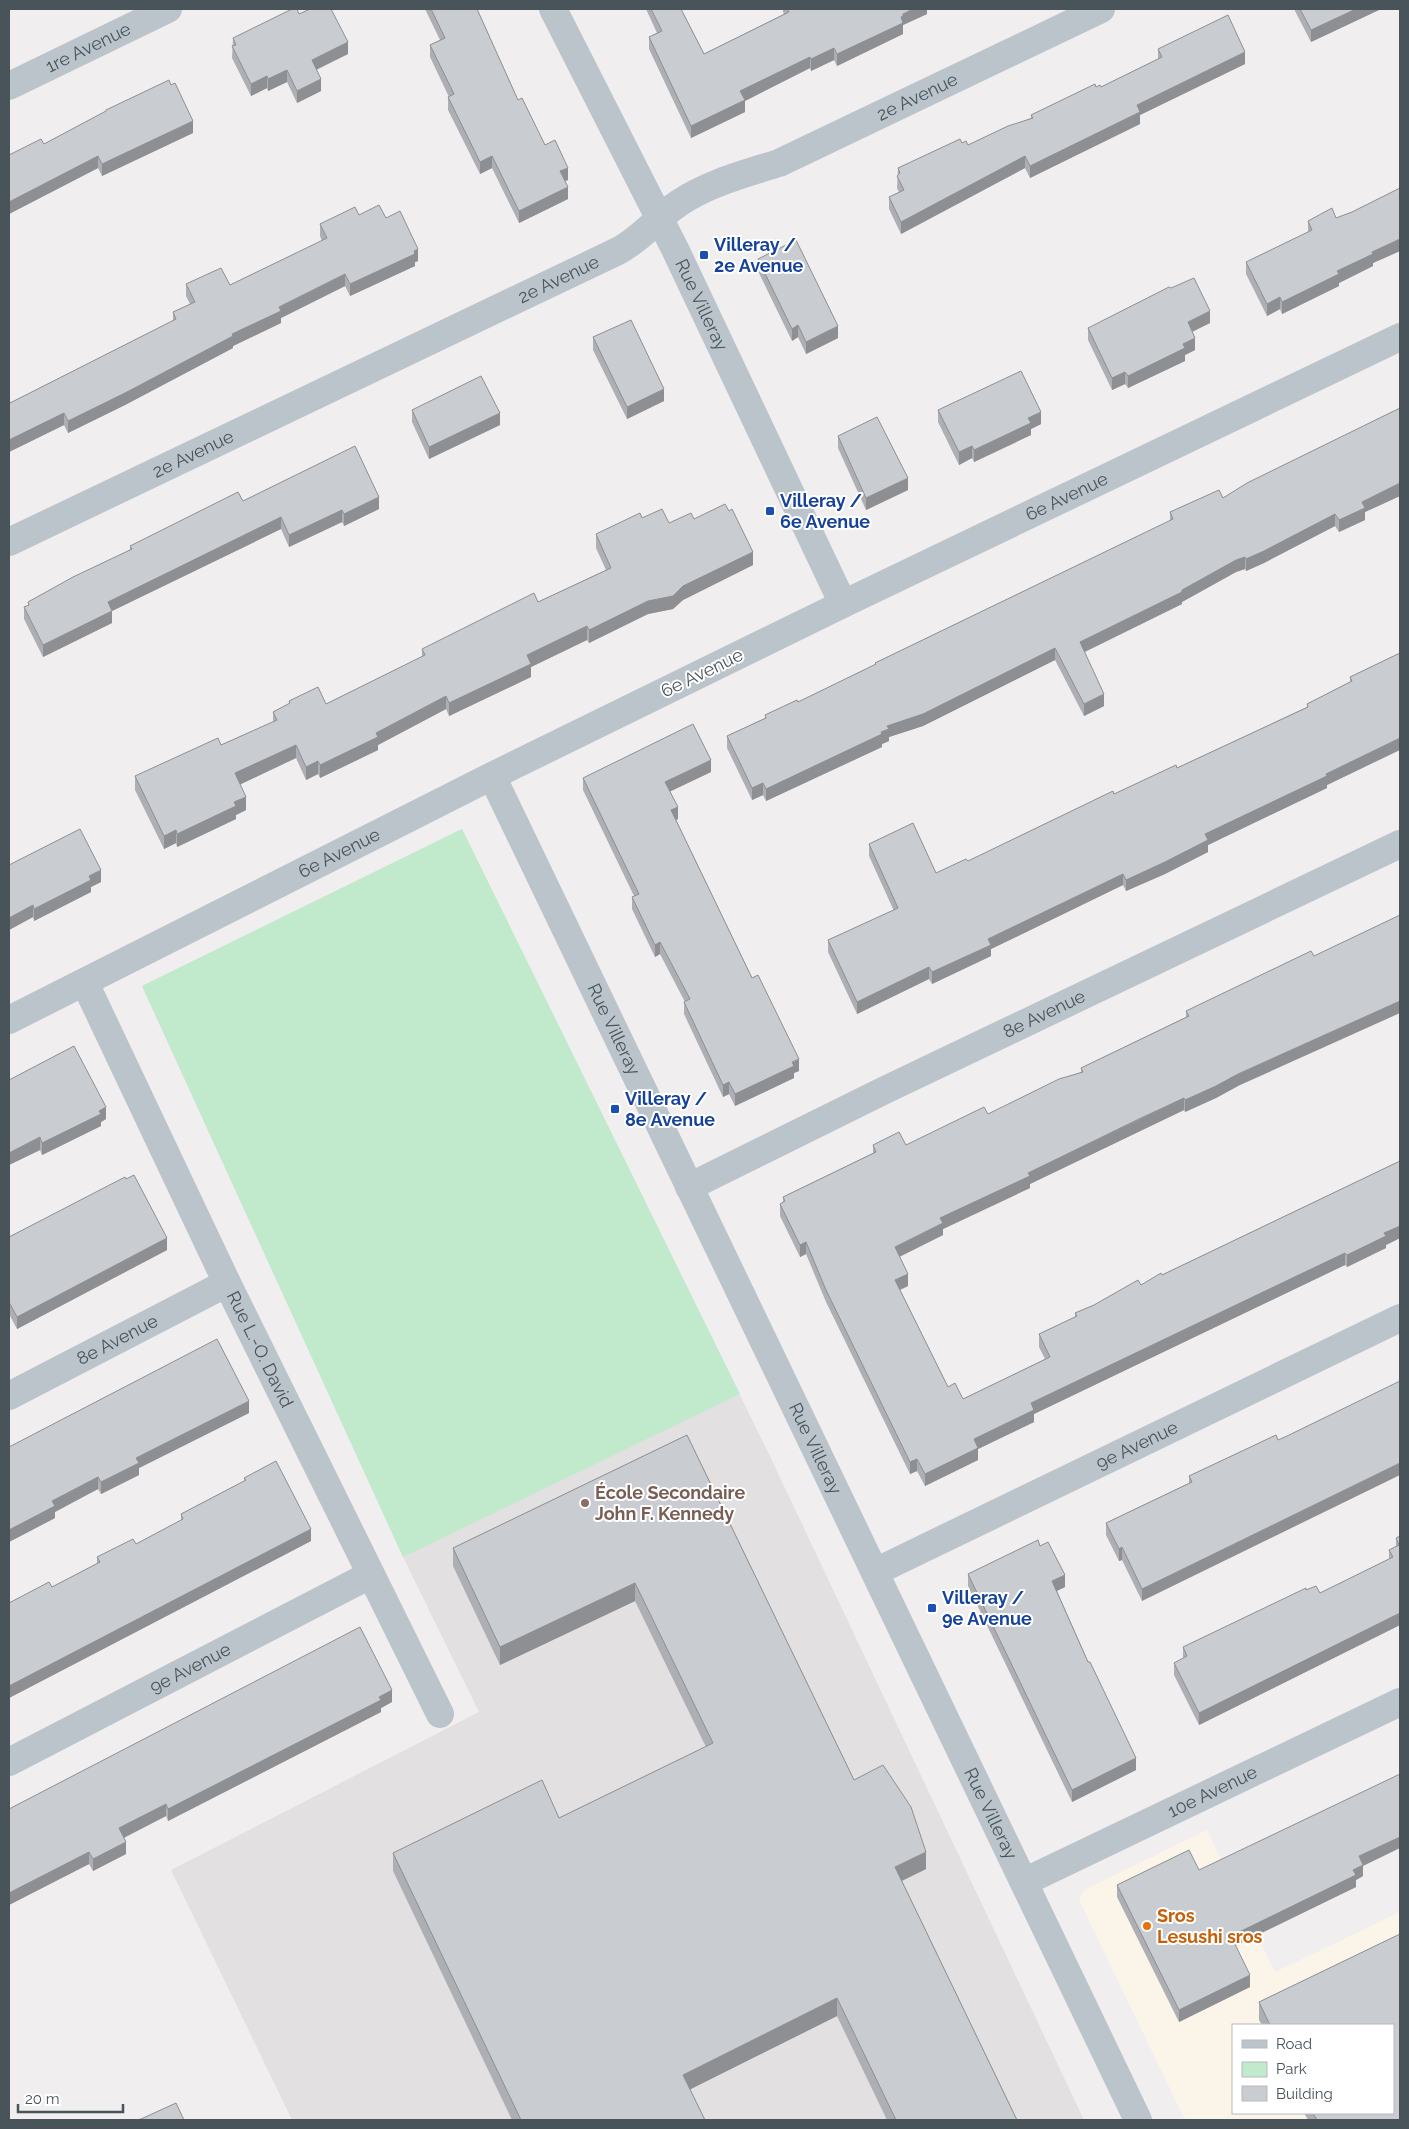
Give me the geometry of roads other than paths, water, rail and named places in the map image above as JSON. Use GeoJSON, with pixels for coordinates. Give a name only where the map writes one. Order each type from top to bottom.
{"type":"FeatureCollection","features":[{"type":"Feature","properties":{"kind":"street","name":"1re Avenue"},"geometry":{"type":"LineString","coordinates":[[9,86],[168,9]]}},
{"type":"Feature","properties":{"kind":"street","name":"Rue Villeray"},"geometry":{"type":"LineString","coordinates":[[553,9],[659,218],[843,604]]}},
{"type":"Feature","properties":{"kind":"street","name":"2e Avenue"},"geometry":{"type":"LineString","coordinates":[[9,542],[618,251],[632,243],[659,218],[680,203],[708,188],[731,178],[779,163],[1101,9]]}},
{"type":"Feature","properties":{"kind":"street","name":"6e Avenue"},"geometry":{"type":"LineString","coordinates":[[9,1020],[492,776],[843,604],[1400,337]]}},
{"type":"Feature","properties":{"kind":"street","name":"Rue Villeray"},"geometry":{"type":"LineString","coordinates":[[492,776],[1138,2120]]}},
{"type":"Feature","properties":{"kind":"street","name":"8e Avenue"},"geometry":{"type":"LineString","coordinates":[[689,1187],[885,1090],[1400,844]]}},
{"type":"Feature","properties":{"kind":"street","name":"Rue L.-O. David"},"geometry":{"type":"LineString","coordinates":[[85,983],[227,1283],[440,1714]]}},
{"type":"Feature","properties":{"kind":"street","name":"8e Avenue"},"geometry":{"type":"LineString","coordinates":[[9,1396],[227,1283]]}},
{"type":"Feature","properties":{"kind":"street","name":"9e Avenue"},"geometry":{"type":"LineString","coordinates":[[875,1572],[1400,1318]]}},
{"type":"Feature","properties":{"kind":"street","name":"9e Avenue"},"geometry":{"type":"LineString","coordinates":[[9,1762],[370,1575]]}},
{"type":"Feature","properties":{"kind":"street","name":"10e Avenue"},"geometry":{"type":"LineString","coordinates":[[1024,1882],[1400,1702]]}},
{"type":"Feature","properties":{"kind":"place","name":"Villeray / 2e Avenue"},"geometry":{"type":"Point","coordinates":[704,255]}},
{"type":"Feature","properties":{"kind":"place","name":"Villeray / 6e Avenue"},"geometry":{"type":"Point","coordinates":[770,511]}},
{"type":"Feature","properties":{"kind":"place","name":"Villeray / 8e Avenue"},"geometry":{"type":"Point","coordinates":[615,1109]}},
{"type":"Feature","properties":{"kind":"place","name":"École Secondaire John F. Kennedy"},"geometry":{"type":"Point","coordinates":[585,1503]}},
{"type":"Feature","properties":{"kind":"place","name":"Villeray / 9e Avenue"},"geometry":{"type":"Point","coordinates":[932,1608]}},
{"type":"Feature","properties":{"kind":"place","name":"Sros Lesushi sros"},"geometry":{"type":"Point","coordinates":[1147,1926]}}]}
